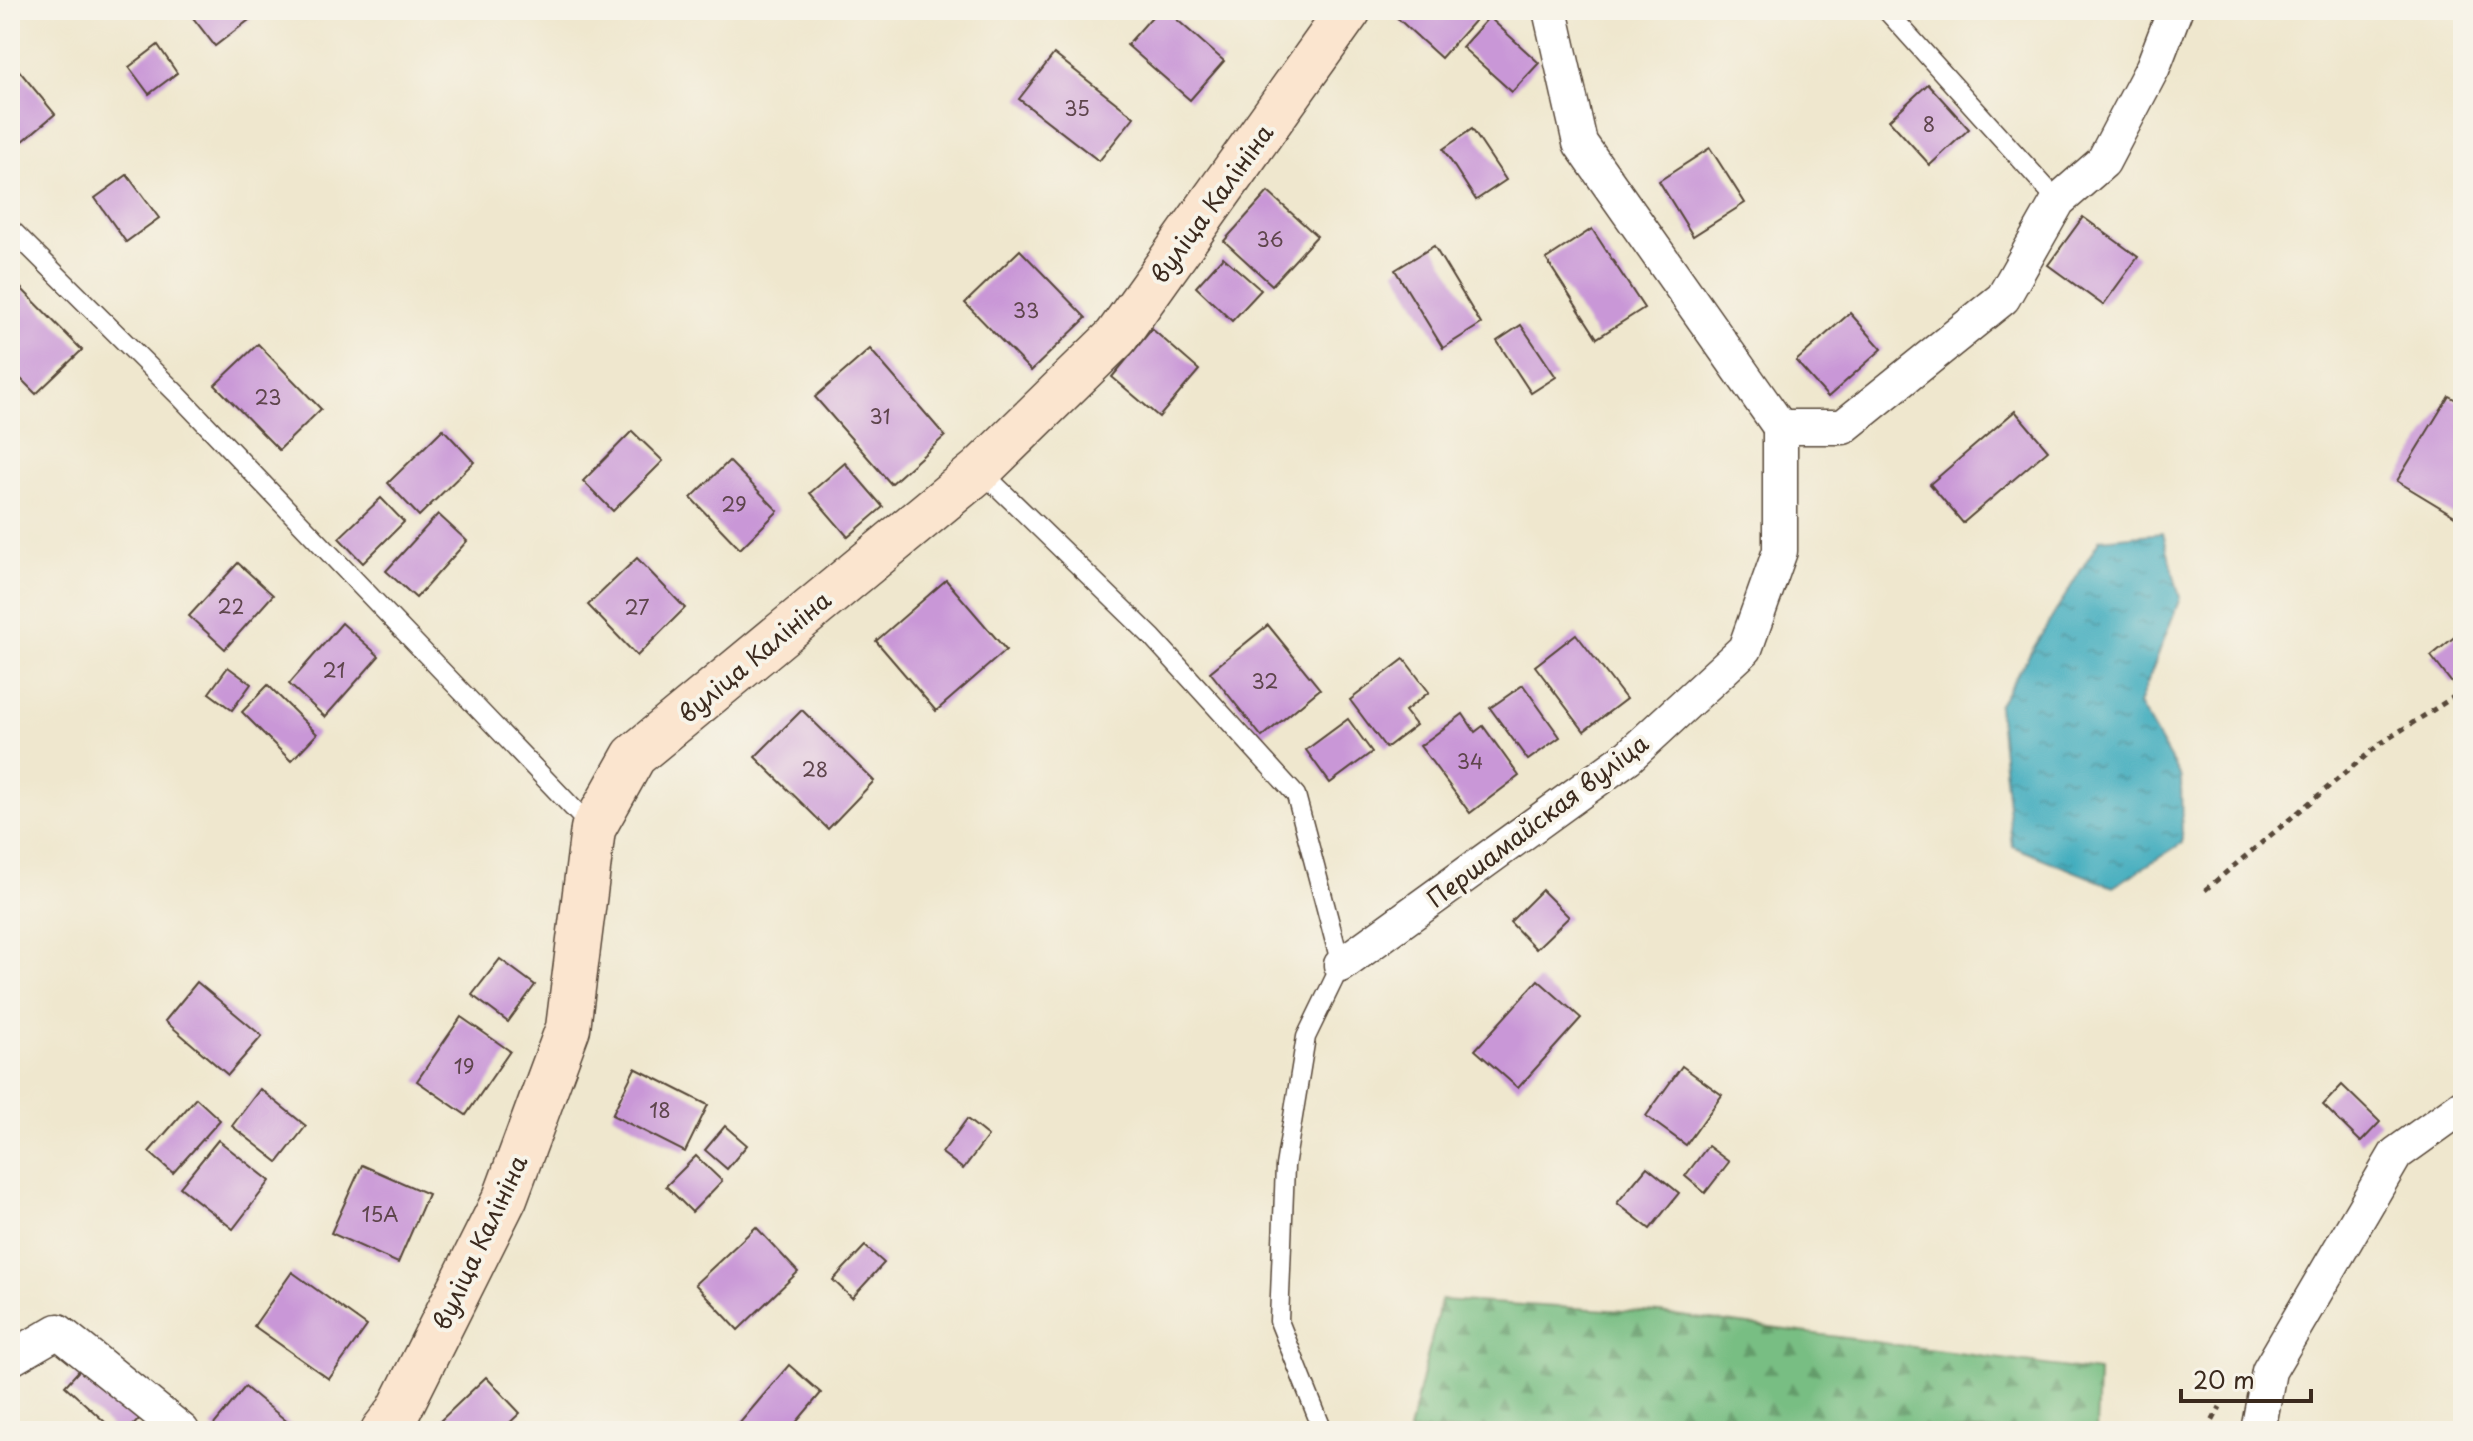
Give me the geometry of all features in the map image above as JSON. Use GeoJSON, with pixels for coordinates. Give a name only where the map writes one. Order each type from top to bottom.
{"type":"FeatureCollection","features":[{"type":"Feature","properties":{"kind":"street","name":"вуліца Калініна"},"geometry":{"type":"LineString","coordinates":[[383,1431],[398,1412],[505,1198],[568,1028],[593,829],[634,756],[980,470],[1116,337],[1349,10]]}},
{"type":"Feature","properties":{"kind":"street"},"geometry":{"type":"LineString","coordinates":[[1550,10],[1580,143],[1780,427],[1843,427],[2003,298],[2058,201],[2103,162],[2153,67],[2175,10]]}},
{"type":"Feature","properties":{"kind":"street","name":"Першамайская вуліца"},"geometry":{"type":"LineString","coordinates":[[1341,965],[1628,757],[1745,649],[1780,551],[1780,427]]}},
{"type":"Feature","properties":{"kind":"street"},"geometry":{"type":"LineString","coordinates":[[2258,1431],[2269,1371],[2396,1154],[2463,1106]]}},
{"type":"Feature","properties":{"kind":"street"},"geometry":{"type":"LineString","coordinates":[[10,1359],[58,1331],[182,1431]]}},
{"type":"Feature","properties":{"kind":"lane"},"geometry":{"type":"LineString","coordinates":[[1886,10],[2058,201]]}},
{"type":"Feature","properties":{"kind":"lane"},"geometry":{"type":"LineString","coordinates":[[10,228],[179,396],[593,829]]}},
{"type":"Feature","properties":{"kind":"lane"},"geometry":{"type":"LineString","coordinates":[[980,470],[1153,638],[1296,795],[1341,965],[1306,1037],[1285,1166],[1279,1321],[1323,1431]]}},
{"type":"Feature","properties":{"kind":"path"},"geometry":{"type":"LineString","coordinates":[[2205,890],[2381,743],[2463,691]]}},
{"type":"Feature","properties":{"kind":"green space"},"geometry":{"type":"Polygon","coordinates":[[[1441,1300],[1659,1313],[2098,1372],[2096,1431],[1409,1431],[1441,1300]]]}},
{"type":"Feature","properties":{"kind":"water"},"geometry":{"type":"Polygon","coordinates":[[[2163,533],[2180,598],[2139,704],[2181,778],[2182,843],[2113,887],[2012,846],[1998,706],[2100,539],[2163,533]]]}},
{"type":"Feature","properties":{"kind":"building"},"geometry":{"type":"Polygon","coordinates":[[[187,10],[262,10],[215,46],[187,10]]]}},
{"type":"Feature","properties":{"kind":"building"},"geometry":{"type":"Polygon","coordinates":[[[1158,10],[1166,10],[1224,61],[1190,100],[1127,45],[1158,10]]]}},
{"type":"Feature","properties":{"kind":"building"},"geometry":{"type":"Polygon","coordinates":[[[1399,10],[1484,10],[1441,58],[1394,15],[1399,10]]]}},
{"type":"Feature","properties":{"kind":"building"},"geometry":{"type":"Polygon","coordinates":[[[1489,17],[1539,63],[1512,92],[1462,47],[1489,17]]]}},
{"type":"Feature","properties":{"kind":"building"},"geometry":{"type":"Polygon","coordinates":[[[158,45],[177,73],[149,94],[129,67],[158,45]]]}},
{"type":"Feature","properties":{"kind":"building"},"geometry":{"type":"Polygon","coordinates":[[[1054,54],[1134,117],[1099,161],[1019,99],[1054,54]]]}},
{"type":"Feature","properties":{"kind":"building"},"geometry":{"type":"Polygon","coordinates":[[[12,62],[55,114],[23,141],[10,125],[12,62]]]}},
{"type":"Feature","properties":{"kind":"building"},"geometry":{"type":"Polygon","coordinates":[[[1928,84],[1969,129],[1930,165],[1889,120],[1928,84]]]}},
{"type":"Feature","properties":{"kind":"building"},"geometry":{"type":"Polygon","coordinates":[[[1472,129],[1506,180],[1476,200],[1443,149],[1472,129]]]}},
{"type":"Feature","properties":{"kind":"building"},"geometry":{"type":"Polygon","coordinates":[[[1710,148],[1745,203],[1693,236],[1659,181],[1710,148]]]}},
{"type":"Feature","properties":{"kind":"building"},"geometry":{"type":"Polygon","coordinates":[[[127,175],[159,218],[126,242],[95,198],[127,175]]]}},
{"type":"Feature","properties":{"kind":"building"},"geometry":{"type":"Polygon","coordinates":[[[1268,192],[1317,236],[1272,285],[1224,241],[1268,192]]]}},
{"type":"Feature","properties":{"kind":"building"},"geometry":{"type":"Polygon","coordinates":[[[2083,217],[2138,257],[2103,305],[2048,265],[2083,217]]]}},
{"type":"Feature","properties":{"kind":"building"},"geometry":{"type":"Polygon","coordinates":[[[1592,229],[1644,308],[1597,338],[1546,259],[1592,229]]]}},
{"type":"Feature","properties":{"kind":"building"},"geometry":{"type":"Polygon","coordinates":[[[1434,246],[1481,324],[1443,348],[1395,270],[1434,246]]]}},
{"type":"Feature","properties":{"kind":"building"},"geometry":{"type":"Polygon","coordinates":[[[1020,250],[1086,318],[1031,371],[965,303],[1020,250]]]}},
{"type":"Feature","properties":{"kind":"building"},"geometry":{"type":"Polygon","coordinates":[[[1223,257],[1261,290],[1232,321],[1196,287],[1223,257]]]}},
{"type":"Feature","properties":{"kind":"building"},"geometry":{"type":"Polygon","coordinates":[[[11,278],[82,350],[36,394],[10,368],[11,278]]]}},
{"type":"Feature","properties":{"kind":"building"},"geometry":{"type":"Polygon","coordinates":[[[1850,313],[1882,349],[1828,397],[1796,361],[1850,313]]]}},
{"type":"Feature","properties":{"kind":"building"},"geometry":{"type":"Polygon","coordinates":[[[1521,325],[1556,377],[1531,393],[1497,341],[1521,325]]]}},
{"type":"Feature","properties":{"kind":"building"},"geometry":{"type":"Polygon","coordinates":[[[1152,329],[1199,370],[1159,417],[1112,377],[1152,329]]]}},
{"type":"Feature","properties":{"kind":"building"},"geometry":{"type":"Polygon","coordinates":[[[258,344],[321,409],[279,450],[215,385],[258,344]]]}},
{"type":"Feature","properties":{"kind":"building"},"geometry":{"type":"Polygon","coordinates":[[[870,349],[945,436],[891,484],[815,397],[870,349]]]}},
{"type":"Feature","properties":{"kind":"building"},"geometry":{"type":"Polygon","coordinates":[[[2449,396],[2463,404],[2463,521],[2397,481],[2449,396]]]}},
{"type":"Feature","properties":{"kind":"building"},"geometry":{"type":"Polygon","coordinates":[[[2015,411],[2048,450],[1963,523],[1930,484],[2015,411]]]}},
{"type":"Feature","properties":{"kind":"building"},"geometry":{"type":"Polygon","coordinates":[[[443,429],[474,462],[419,516],[388,483],[443,429]]]}},
{"type":"Feature","properties":{"kind":"building"},"geometry":{"type":"Polygon","coordinates":[[[632,431],[663,461],[613,511],[583,481],[632,431]]]}},
{"type":"Feature","properties":{"kind":"building"},"geometry":{"type":"Polygon","coordinates":[[[729,461],[778,511],[740,549],[691,498],[729,461]]]}},
{"type":"Feature","properties":{"kind":"building"},"geometry":{"type":"Polygon","coordinates":[[[845,463],[883,507],[848,537],[810,493],[845,463]]]}},
{"type":"Feature","properties":{"kind":"building"},"geometry":{"type":"Polygon","coordinates":[[[381,498],[404,522],[363,563],[339,538],[381,498]]]}},
{"type":"Feature","properties":{"kind":"building"},"geometry":{"type":"Polygon","coordinates":[[[438,514],[467,541],[416,598],[386,571],[438,514]]]}},
{"type":"Feature","properties":{"kind":"building"},"geometry":{"type":"Polygon","coordinates":[[[637,558],[685,608],[637,656],[588,605],[637,558]]]}},
{"type":"Feature","properties":{"kind":"building"},"geometry":{"type":"Polygon","coordinates":[[[238,563],[273,595],[225,649],[189,616],[238,563]]]}},
{"type":"Feature","properties":{"kind":"building"},"geometry":{"type":"Polygon","coordinates":[[[946,580],[1006,650],[936,711],[876,641],[946,580]]]}},
{"type":"Feature","properties":{"kind":"building"},"geometry":{"type":"Polygon","coordinates":[[[342,623],[379,656],[325,717],[289,684],[342,623]]]}},
{"type":"Feature","properties":{"kind":"building"},"geometry":{"type":"Polygon","coordinates":[[[1268,625],[1320,689],[1262,737],[1210,672],[1268,625]]]}},
{"type":"Feature","properties":{"kind":"building"},"geometry":{"type":"Polygon","coordinates":[[[2463,630],[2463,674],[2452,683],[2431,656],[2463,630]]]}},
{"type":"Feature","properties":{"kind":"building"},"geometry":{"type":"Polygon","coordinates":[[[1576,634],[1626,699],[1584,731],[1535,666],[1576,634]]]}},
{"type":"Feature","properties":{"kind":"building"},"geometry":{"type":"Polygon","coordinates":[[[1404,659],[1429,692],[1405,711],[1416,725],[1386,748],[1350,700],[1404,659]]]}},
{"type":"Feature","properties":{"kind":"building"},"geometry":{"type":"Polygon","coordinates":[[[228,667],[251,684],[232,710],[209,693],[228,667]]]}},
{"type":"Feature","properties":{"kind":"building"},"geometry":{"type":"Polygon","coordinates":[[[268,685],[317,734],[291,761],[242,712],[268,685]]]}},
{"type":"Feature","properties":{"kind":"building"},"geometry":{"type":"Polygon","coordinates":[[[1523,685],[1560,737],[1528,760],[1490,708],[1523,685]]]}},
{"type":"Feature","properties":{"kind":"building"},"geometry":{"type":"Polygon","coordinates":[[[802,710],[874,781],[828,829],[755,757],[802,710]]]}},
{"type":"Feature","properties":{"kind":"building"},"geometry":{"type":"Polygon","coordinates":[[[1463,714],[1475,732],[1483,726],[1519,776],[1470,813],[1420,746],[1463,714]]]}},
{"type":"Feature","properties":{"kind":"building"},"geometry":{"type":"Polygon","coordinates":[[[1348,719],[1372,752],[1330,783],[1306,750],[1348,719]]]}},
{"type":"Feature","properties":{"kind":"building"},"geometry":{"type":"Polygon","coordinates":[[[1542,890],[1569,917],[1536,949],[1510,922],[1542,890]]]}},
{"type":"Feature","properties":{"kind":"building"},"geometry":{"type":"Polygon","coordinates":[[[500,959],[535,985],[508,1022],[472,995],[500,959]]]}},
{"type":"Feature","properties":{"kind":"building"},"geometry":{"type":"Polygon","coordinates":[[[1538,980],[1581,1018],[1518,1088],[1475,1050],[1538,980]]]}},
{"type":"Feature","properties":{"kind":"building"},"geometry":{"type":"Polygon","coordinates":[[[197,982],[262,1036],[228,1075],[165,1021],[197,982]]]}},
{"type":"Feature","properties":{"kind":"building"},"geometry":{"type":"Polygon","coordinates":[[[461,1017],[510,1051],[466,1115],[417,1081],[461,1017]]]}},
{"type":"Feature","properties":{"kind":"building"},"geometry":{"type":"Polygon","coordinates":[[[1682,1066],[1722,1095],[1686,1145],[1646,1116],[1682,1066]]]}},
{"type":"Feature","properties":{"kind":"building"},"geometry":{"type":"Polygon","coordinates":[[[635,1068],[708,1105],[685,1152],[612,1115],[635,1068]]]}},
{"type":"Feature","properties":{"kind":"building"},"geometry":{"type":"Polygon","coordinates":[[[2342,1085],[2380,1122],[2361,1142],[2323,1105],[2342,1085]]]}},
{"type":"Feature","properties":{"kind":"building"},"geometry":{"type":"Polygon","coordinates":[[[260,1089],[306,1126],[278,1162],[232,1126],[260,1089]]]}},
{"type":"Feature","properties":{"kind":"building"},"geometry":{"type":"Polygon","coordinates":[[[196,1098],[220,1120],[173,1173],[149,1152],[196,1098]]]}},
{"type":"Feature","properties":{"kind":"building"},"geometry":{"type":"Polygon","coordinates":[[[967,1119],[988,1136],[963,1169],[942,1153],[967,1119]]]}},
{"type":"Feature","properties":{"kind":"building"},"geometry":{"type":"Polygon","coordinates":[[[725,1126],[747,1145],[727,1169],[705,1150],[725,1126]]]}},
{"type":"Feature","properties":{"kind":"building"},"geometry":{"type":"Polygon","coordinates":[[[218,1140],[270,1181],[233,1229],[180,1187],[218,1140]]]}},
{"type":"Feature","properties":{"kind":"building"},"geometry":{"type":"Polygon","coordinates":[[[1708,1146],[1729,1162],[1705,1193],[1685,1176],[1708,1146]]]}},
{"type":"Feature","properties":{"kind":"building"},"geometry":{"type":"Polygon","coordinates":[[[696,1156],[722,1181],[692,1212],[666,1186],[696,1156]]]}},
{"type":"Feature","properties":{"kind":"building"},"geometry":{"type":"Polygon","coordinates":[[[362,1165],[428,1194],[398,1263],[331,1233],[362,1165]]]}},
{"type":"Feature","properties":{"kind":"building"},"geometry":{"type":"Polygon","coordinates":[[[1647,1167],[1679,1193],[1650,1229],[1617,1203],[1647,1167]]]}},
{"type":"Feature","properties":{"kind":"building"},"geometry":{"type":"Polygon","coordinates":[[[756,1227],[798,1272],[738,1330],[695,1284],[756,1227]]]}},
{"type":"Feature","properties":{"kind":"building"},"geometry":{"type":"Polygon","coordinates":[[[865,1246],[884,1263],[852,1298],[833,1280],[865,1246]]]}},
{"type":"Feature","properties":{"kind":"building"},"geometry":{"type":"Polygon","coordinates":[[[292,1272],[367,1326],[329,1379],[254,1326],[292,1272]]]}},
{"type":"Feature","properties":{"kind":"building"},"geometry":{"type":"Polygon","coordinates":[[[85,1364],[142,1416],[128,1431],[115,1431],[65,1386],[85,1364]]]}},
{"type":"Feature","properties":{"kind":"building"},"geometry":{"type":"Polygon","coordinates":[[[789,1365],[821,1393],[789,1431],[733,1431],[789,1365]]]}},
{"type":"Feature","properties":{"kind":"building"},"geometry":{"type":"Polygon","coordinates":[[[486,1377],[520,1413],[501,1431],[447,1431],[438,1423],[486,1377]]]}},
{"type":"Feature","properties":{"kind":"building"},"geometry":{"type":"Polygon","coordinates":[[[245,1387],[295,1428],[292,1431],[217,1431],[212,1427],[245,1387]]]}}]}
